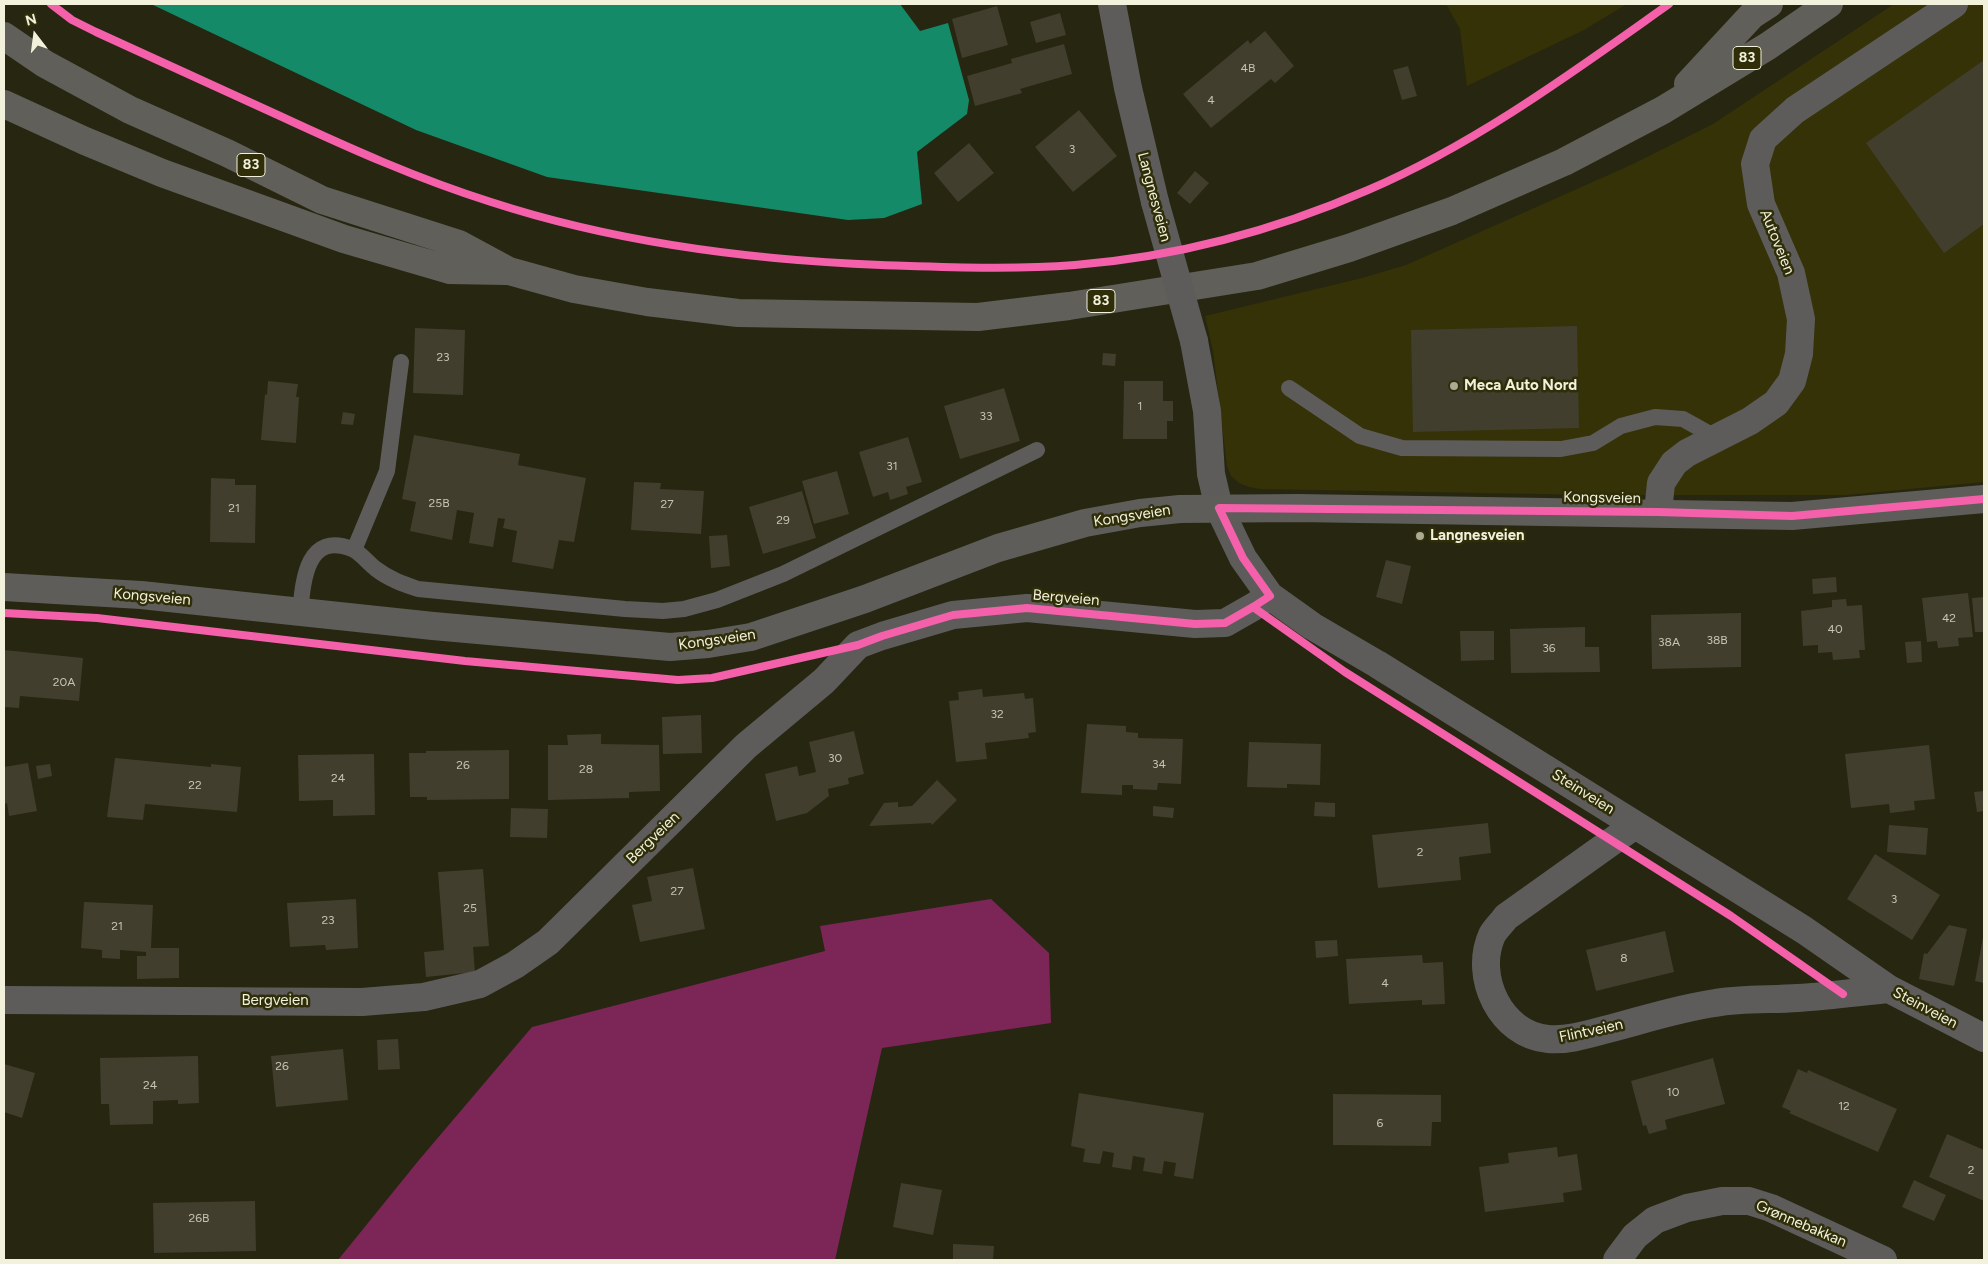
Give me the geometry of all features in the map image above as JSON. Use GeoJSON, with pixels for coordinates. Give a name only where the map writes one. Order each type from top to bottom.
{"type":"FeatureCollection","features":[{"type":"Feature","properties":{"kind":"highway","name":"83"},"geometry":{"type":"LineString","coordinates":[[1663,110],[1752,15],[1769,4]]}},
{"type":"Feature","properties":{"kind":"highway","name":"83"},"geometry":{"type":"LineString","coordinates":[[4,36],[45,64],[130,110],[227,153],[322,200],[459,244],[509,271],[574,289],[647,302],[738,313],[978,317],[1069,306],[1257,276],[1349,248],[1452,211],[1564,162],[1663,110],[1768,46],[1830,4]]}},
{"type":"Feature","properties":{"kind":"highway","name":"83"},"geometry":{"type":"LineString","coordinates":[[4,104],[162,173],[344,239],[450,270],[509,271]]}},
{"type":"Feature","properties":{"kind":"main road","name":"Kongsveien"},"geometry":{"type":"LineString","coordinates":[[4,587],[141,595],[300,613],[620,644],[670,647],[708,644],[751,637],[865,599],[998,548],[1076,525],[1140,513],[1219,508],[1658,512],[1792,516],[1984,499]]}},
{"type":"Feature","properties":{"kind":"street","name":"Langnesveien"},"geometry":{"type":"LineString","coordinates":[[1112,4],[1128,88],[1155,202],[1194,341],[1207,411],[1211,474],[1219,508]]}},
{"type":"Feature","properties":{"kind":"street","name":"Autoveien"},"geometry":{"type":"LineString","coordinates":[[1658,512],[1662,483],[1674,463],[1687,453],[1750,421],[1776,403],[1792,381],[1799,354],[1801,320],[1791,273],[1761,204],[1755,164],[1763,140],[1795,110],[1942,7]]}},
{"type":"Feature","properties":{"kind":"street","name":"Steinveien"},"geometry":{"type":"LineString","coordinates":[[1219,508],[1243,558],[1270,596],[1312,626],[1377,664],[1804,930],[1889,989],[1984,1038]]}},
{"type":"Feature","properties":{"kind":"street","name":"Bergveien"},"geometry":{"type":"LineString","coordinates":[[4,1000],[362,1002],[424,997],[480,984],[515,965],[548,942],[746,746],[824,681],[858,645],[882,636],[953,616],[1027,608],[1195,624],[1225,623],[1254,608],[1270,596]]}},
{"type":"Feature","properties":{"kind":"street","name":"Flintveien"},"geometry":{"type":"LineString","coordinates":[[1635,825],[1506,918],[1492,935],[1486,960],[1487,980],[1494,1002],[1508,1020],[1528,1033],[1548,1040],[1579,1037],[1717,1002],[1798,998],[1889,989]]}},
{"type":"Feature","properties":{"kind":"street","name":"Grønnebakkan"},"geometry":{"type":"LineString","coordinates":[[1617,1260],[1635,1236],[1655,1220],[1687,1208],[1722,1201],[1749,1201],[1771,1208],[1883,1260]]}},
{"type":"Feature","properties":{"kind":"lane"},"geometry":{"type":"LineString","coordinates":[[354,550],[387,471],[401,362]]}},
{"type":"Feature","properties":{"kind":"lane"},"geometry":{"type":"LineString","coordinates":[[1289,388],[1360,436],[1402,448],[1561,449],[1593,443],[1621,426],[1655,417],[1683,419],[1717,438]]}},
{"type":"Feature","properties":{"kind":"lane"},"geometry":{"type":"LineString","coordinates":[[300,613],[304,577],[309,562],[325,548],[338,546],[354,550],[392,580],[418,589],[625,609],[663,611],[684,609],[717,600],[783,574],[1037,450]]}},
{"type":"Feature","properties":{"kind":"shaded area"},"geometry":{"type":"Polygon","coordinates":[[[151,4],[900,4],[920,31],[948,23],[969,100],[967,114],[917,152],[922,204],[884,218],[848,220],[547,177],[416,130],[151,4]]]}},
{"type":"Feature","properties":{"kind":"shaded area"},"geometry":{"type":"Polygon","coordinates":[[[1446,4],[1627,4],[1584,30],[1467,86],[1460,29],[1446,4]]]}},
{"type":"Feature","properties":{"kind":"shaded area"},"geometry":{"type":"Polygon","coordinates":[[[1894,4],[1984,4],[1984,482],[1846,495],[1593,495],[1260,489],[1239,483],[1231,476],[1227,466],[1213,351],[1205,316],[1362,278],[1406,265],[1633,164],[1713,124],[1894,4]]]}},
{"type":"Feature","properties":{"kind":"shaded area"},"geometry":{"type":"Polygon","coordinates":[[[991,899],[1049,953],[1051,1023],[882,1048],[835,1260],[338,1260],[419,1160],[532,1027],[825,951],[820,926],[991,899]]]}},
{"type":"Feature","properties":{"kind":"building"},"geometry":{"type":"Polygon","coordinates":[[[997,6],[1008,45],[962,58],[952,19],[997,6]]]}},
{"type":"Feature","properties":{"kind":"building"},"geometry":{"type":"Polygon","coordinates":[[[1060,13],[1066,35],[1036,43],[1030,22],[1060,13]]]}},
{"type":"Feature","properties":{"kind":"building"},"geometry":{"type":"Polygon","coordinates":[[[1265,31],[1294,66],[1275,83],[1271,79],[1211,128],[1183,94],[1248,40],[1250,44],[1265,31]]]}},
{"type":"Feature","properties":{"kind":"building"},"geometry":{"type":"Polygon","coordinates":[[[1064,44],[1072,74],[1020,89],[1022,93],[975,106],[967,76],[1012,63],[1011,59],[1064,44]]]}},
{"type":"Feature","properties":{"kind":"building"},"geometry":{"type":"Polygon","coordinates":[[[1984,60],[1984,224],[1944,253],[1866,143],[1984,60]]]}},
{"type":"Feature","properties":{"kind":"building"},"geometry":{"type":"Polygon","coordinates":[[[1408,66],[1417,96],[1402,100],[1393,70],[1408,66]]]}},
{"type":"Feature","properties":{"kind":"building"},"geometry":{"type":"Polygon","coordinates":[[[1079,110],[1117,156],[1073,192],[1035,147],[1079,110]]]}},
{"type":"Feature","properties":{"kind":"building"},"geometry":{"type":"Polygon","coordinates":[[[969,143],[994,173],[958,202],[934,173],[969,143]]]}},
{"type":"Feature","properties":{"kind":"building"},"geometry":{"type":"Polygon","coordinates":[[[1195,171],[1209,183],[1190,204],[1177,193],[1195,171]]]}},
{"type":"Feature","properties":{"kind":"building"},"geometry":{"type":"Polygon","coordinates":[[[1577,326],[1579,428],[1413,432],[1411,330],[1577,326]]]}},
{"type":"Feature","properties":{"kind":"building"},"geometry":{"type":"Polygon","coordinates":[[[415,328],[465,330],[463,395],[413,393],[415,328]]]}},
{"type":"Feature","properties":{"kind":"building"},"geometry":{"type":"Polygon","coordinates":[[[1103,353],[1116,354],[1115,366],[1102,365],[1103,353]]]}},
{"type":"Feature","properties":{"kind":"building"},"geometry":{"type":"Polygon","coordinates":[[[268,381],[298,384],[296,397],[299,397],[296,443],[261,440],[268,381]]]}},
{"type":"Feature","properties":{"kind":"building"},"geometry":{"type":"Polygon","coordinates":[[[1124,381],[1163,381],[1163,401],[1173,401],[1173,421],[1167,421],[1167,439],[1123,439],[1124,381]]]}},
{"type":"Feature","properties":{"kind":"building"},"geometry":{"type":"Polygon","coordinates":[[[1004,388],[1020,441],[960,459],[944,406],[1004,388]]]}},
{"type":"Feature","properties":{"kind":"building"},"geometry":{"type":"Polygon","coordinates":[[[343,412],[355,414],[353,425],[341,424],[343,412]]]}},
{"type":"Feature","properties":{"kind":"building"},"geometry":{"type":"Polygon","coordinates":[[[414,435],[520,454],[518,465],[586,478],[574,542],[559,540],[553,569],[512,562],[517,531],[503,528],[505,519],[498,518],[493,547],[469,543],[474,513],[457,510],[452,540],[410,531],[416,502],[402,499],[414,435]]]}},
{"type":"Feature","properties":{"kind":"building"},"geometry":{"type":"Polygon","coordinates":[[[908,437],[922,482],[906,487],[908,494],[890,500],[888,492],[873,497],[859,452],[908,437]]]}},
{"type":"Feature","properties":{"kind":"building"},"geometry":{"type":"Polygon","coordinates":[[[837,471],[849,514],[814,524],[802,481],[837,471]]]}},
{"type":"Feature","properties":{"kind":"building"},"geometry":{"type":"Polygon","coordinates":[[[211,478],[235,479],[235,485],[256,485],[255,543],[210,542],[211,478]]]}},
{"type":"Feature","properties":{"kind":"building"},"geometry":{"type":"Polygon","coordinates":[[[634,482],[661,483],[660,489],[704,491],[701,534],[631,530],[634,482]]]}},
{"type":"Feature","properties":{"kind":"building"},"geometry":{"type":"Polygon","coordinates":[[[802,491],[816,538],[763,554],[749,507],[802,491]]]}},
{"type":"Feature","properties":{"kind":"building"},"geometry":{"type":"Polygon","coordinates":[[[727,535],[730,566],[711,568],[709,536],[727,535]]]}},
{"type":"Feature","properties":{"kind":"building"},"geometry":{"type":"Polygon","coordinates":[[[1386,560],[1411,566],[1402,604],[1376,597],[1386,560]]]}},
{"type":"Feature","properties":{"kind":"building"},"geometry":{"type":"Polygon","coordinates":[[[1836,577],[1837,592],[1813,594],[1812,579],[1836,577]]]}},
{"type":"Feature","properties":{"kind":"building"},"geometry":{"type":"Polygon","coordinates":[[[1968,593],[1973,637],[1958,638],[1959,646],[1938,648],[1937,641],[1927,642],[1922,598],[1968,593]]]}},
{"type":"Feature","properties":{"kind":"building"},"geometry":{"type":"Polygon","coordinates":[[[1984,597],[1984,632],[1975,632],[1972,598],[1984,597]]]}},
{"type":"Feature","properties":{"kind":"building"},"geometry":{"type":"Polygon","coordinates":[[[1846,599],[1847,606],[1862,605],[1865,650],[1859,650],[1860,658],[1833,660],[1832,652],[1818,653],[1818,645],[1803,646],[1801,611],[1832,607],[1832,600],[1846,599]]]}},
{"type":"Feature","properties":{"kind":"building"},"geometry":{"type":"Polygon","coordinates":[[[1741,613],[1741,667],[1652,669],[1651,615],[1741,613]]]}},
{"type":"Feature","properties":{"kind":"building"},"geometry":{"type":"Polygon","coordinates":[[[1585,627],[1585,647],[1599,647],[1600,672],[1511,673],[1510,629],[1585,627]]]}},
{"type":"Feature","properties":{"kind":"building"},"geometry":{"type":"Polygon","coordinates":[[[1460,631],[1494,631],[1494,660],[1461,661],[1460,631]]]}},
{"type":"Feature","properties":{"kind":"building"},"geometry":{"type":"Polygon","coordinates":[[[1921,641],[1922,662],[1907,663],[1905,642],[1921,641]]]}},
{"type":"Feature","properties":{"kind":"building"},"geometry":{"type":"Polygon","coordinates":[[[4,650],[83,658],[79,701],[20,696],[19,708],[4,707],[4,650]]]}},
{"type":"Feature","properties":{"kind":"building"},"geometry":{"type":"Polygon","coordinates":[[[982,689],[983,697],[1024,693],[1025,699],[1033,698],[1036,732],[1028,733],[1029,738],[985,743],[987,759],[956,762],[949,701],[959,700],[958,692],[982,689]]]}},
{"type":"Feature","properties":{"kind":"building"},"geometry":{"type":"Polygon","coordinates":[[[701,715],[702,753],[663,754],[662,717],[701,715]]]}},
{"type":"Feature","properties":{"kind":"building"},"geometry":{"type":"Polygon","coordinates":[[[1087,724],[1126,726],[1126,732],[1138,733],[1138,738],[1183,739],[1181,784],[1158,783],[1157,790],[1133,789],[1133,785],[1122,785],[1122,795],[1081,793],[1087,724]]]}},
{"type":"Feature","properties":{"kind":"building"},"geometry":{"type":"Polygon","coordinates":[[[854,731],[864,774],[848,778],[849,784],[828,789],[829,796],[807,813],[776,821],[765,774],[797,766],[799,776],[816,772],[809,742],[854,731]]]}},
{"type":"Feature","properties":{"kind":"building"},"geometry":{"type":"Polygon","coordinates":[[[601,734],[601,744],[659,745],[660,791],[629,792],[629,798],[548,800],[548,745],[568,745],[567,735],[601,734]]]}},
{"type":"Feature","properties":{"kind":"building"},"geometry":{"type":"Polygon","coordinates":[[[1249,742],[1321,744],[1320,785],[1287,784],[1287,788],[1247,787],[1249,742]]]}},
{"type":"Feature","properties":{"kind":"building"},"geometry":{"type":"Polygon","coordinates":[[[1929,745],[1935,799],[1914,801],[1915,810],[1890,813],[1889,804],[1851,808],[1845,754],[1929,745]]]}},
{"type":"Feature","properties":{"kind":"building"},"geometry":{"type":"Polygon","coordinates":[[[509,750],[509,799],[427,800],[427,797],[410,797],[409,753],[509,750]]]}},
{"type":"Feature","properties":{"kind":"building"},"geometry":{"type":"Polygon","coordinates":[[[374,754],[375,815],[333,816],[333,800],[299,801],[298,755],[374,754]]]}},
{"type":"Feature","properties":{"kind":"building"},"geometry":{"type":"Polygon","coordinates":[[[115,758],[211,767],[211,764],[241,767],[237,812],[145,804],[143,820],[107,817],[115,758]]]}},
{"type":"Feature","properties":{"kind":"building"},"geometry":{"type":"Polygon","coordinates":[[[28,763],[37,811],[9,816],[7,803],[4,804],[4,767],[28,763]]]}},
{"type":"Feature","properties":{"kind":"building"},"geometry":{"type":"Polygon","coordinates":[[[50,764],[52,776],[38,779],[36,766],[50,764]]]}},
{"type":"Feature","properties":{"kind":"building"},"geometry":{"type":"Polygon","coordinates":[[[937,780],[957,800],[932,825],[931,823],[869,826],[884,803],[898,802],[898,807],[912,806],[937,780]]]}},
{"type":"Feature","properties":{"kind":"building"},"geometry":{"type":"Polygon","coordinates":[[[1984,791],[1984,811],[1977,812],[1974,792],[1984,791]]]}},
{"type":"Feature","properties":{"kind":"building"},"geometry":{"type":"Polygon","coordinates":[[[1315,802],[1335,803],[1335,817],[1314,816],[1315,802]]]}},
{"type":"Feature","properties":{"kind":"building"},"geometry":{"type":"Polygon","coordinates":[[[1153,806],[1174,808],[1173,818],[1153,816],[1153,806]]]}},
{"type":"Feature","properties":{"kind":"building"},"geometry":{"type":"Polygon","coordinates":[[[511,808],[548,809],[547,838],[510,837],[511,808]]]}},
{"type":"Feature","properties":{"kind":"building"},"geometry":{"type":"Polygon","coordinates":[[[1488,823],[1491,853],[1459,857],[1461,880],[1378,888],[1372,835],[1488,823]]]}},
{"type":"Feature","properties":{"kind":"building"},"geometry":{"type":"Polygon","coordinates":[[[1889,825],[1928,828],[1926,855],[1887,852],[1889,825]]]}},
{"type":"Feature","properties":{"kind":"building"},"geometry":{"type":"Polygon","coordinates":[[[1875,854],[1940,895],[1912,940],[1847,899],[1875,854]]]}},
{"type":"Feature","properties":{"kind":"building"},"geometry":{"type":"Polygon","coordinates":[[[693,868],[705,929],[640,942],[632,905],[652,901],[647,877],[693,868]]]}},
{"type":"Feature","properties":{"kind":"building"},"geometry":{"type":"Polygon","coordinates":[[[483,869],[489,946],[473,947],[475,972],[426,977],[424,952],[444,950],[438,872],[483,869]]]}},
{"type":"Feature","properties":{"kind":"building"},"geometry":{"type":"Polygon","coordinates":[[[356,899],[358,948],[326,950],[325,945],[290,947],[287,903],[356,899]]]}},
{"type":"Feature","properties":{"kind":"building"},"geometry":{"type":"Polygon","coordinates":[[[84,902],[153,905],[151,948],[179,948],[179,978],[137,979],[137,956],[146,956],[146,952],[120,950],[120,959],[102,958],[102,950],[81,948],[84,902]]]}},
{"type":"Feature","properties":{"kind":"building"},"geometry":{"type":"Polygon","coordinates":[[[1949,925],[1967,929],[1954,986],[1919,979],[1924,953],[1927,954],[1949,925]]]}},
{"type":"Feature","properties":{"kind":"building"},"geometry":{"type":"Polygon","coordinates":[[[1665,931],[1674,972],[1596,991],[1586,950],[1665,931]]]}},
{"type":"Feature","properties":{"kind":"building"},"geometry":{"type":"Polygon","coordinates":[[[1984,937],[1984,983],[1975,981],[1984,937]]]}},
{"type":"Feature","properties":{"kind":"building"},"geometry":{"type":"Polygon","coordinates":[[[1337,940],[1338,956],[1316,958],[1315,941],[1337,940]]]}},
{"type":"Feature","properties":{"kind":"building"},"geometry":{"type":"Polygon","coordinates":[[[1422,955],[1423,963],[1443,962],[1445,1004],[1422,1005],[1422,1000],[1349,1004],[1346,959],[1422,955]]]}},
{"type":"Feature","properties":{"kind":"building"},"geometry":{"type":"Polygon","coordinates":[[[398,1039],[400,1069],[378,1070],[377,1040],[398,1039]]]}},
{"type":"Feature","properties":{"kind":"building"},"geometry":{"type":"Polygon","coordinates":[[[343,1049],[348,1100],[276,1107],[271,1056],[343,1049]]]}},
{"type":"Feature","properties":{"kind":"building"},"geometry":{"type":"Polygon","coordinates":[[[198,1056],[199,1103],[178,1104],[178,1100],[153,1101],[153,1124],[110,1125],[109,1104],[101,1104],[100,1058],[198,1056]]]}},
{"type":"Feature","properties":{"kind":"building"},"geometry":{"type":"Polygon","coordinates":[[[1713,1058],[1725,1104],[1665,1120],[1667,1129],[1649,1134],[1646,1125],[1643,1126],[1631,1081],[1713,1058]]]}},
{"type":"Feature","properties":{"kind":"building"},"geometry":{"type":"Polygon","coordinates":[[[4,1064],[35,1073],[22,1118],[4,1112],[4,1064]]]}},
{"type":"Feature","properties":{"kind":"building"},"geometry":{"type":"Polygon","coordinates":[[[1798,1069],[1807,1073],[1808,1070],[1897,1109],[1878,1152],[1789,1113],[1791,1111],[1782,1107],[1798,1069]]]}},
{"type":"Feature","properties":{"kind":"building"},"geometry":{"type":"Polygon","coordinates":[[[1079,1093],[1204,1113],[1193,1179],[1174,1176],[1176,1163],[1164,1161],[1162,1174],[1143,1171],[1145,1158],[1133,1156],[1131,1170],[1112,1167],[1114,1153],[1103,1151],[1100,1164],[1083,1162],[1085,1149],[1071,1146],[1079,1093]]]}},
{"type":"Feature","properties":{"kind":"building"},"geometry":{"type":"Polygon","coordinates":[[[1333,1094],[1441,1095],[1441,1122],[1432,1122],[1431,1146],[1333,1145],[1333,1094]]]}},
{"type":"Feature","properties":{"kind":"building"},"geometry":{"type":"Polygon","coordinates":[[[1947,1134],[1984,1150],[1984,1201],[1929,1177],[1947,1134]]]}},
{"type":"Feature","properties":{"kind":"building"},"geometry":{"type":"Polygon","coordinates":[[[1557,1147],[1558,1157],[1577,1154],[1582,1190],[1563,1193],[1564,1202],[1485,1212],[1479,1167],[1509,1163],[1508,1153],[1557,1147]]]}},
{"type":"Feature","properties":{"kind":"building"},"geometry":{"type":"Polygon","coordinates":[[[1914,1180],[1946,1195],[1934,1221],[1902,1207],[1914,1180]]]}},
{"type":"Feature","properties":{"kind":"building"},"geometry":{"type":"Polygon","coordinates":[[[901,1183],[942,1190],[933,1235],[893,1227],[901,1183]]]}},
{"type":"Feature","properties":{"kind":"building"},"geometry":{"type":"Polygon","coordinates":[[[255,1201],[256,1251],[154,1253],[153,1203],[255,1201]]]}},
{"type":"Feature","properties":{"kind":"building"},"geometry":{"type":"Polygon","coordinates":[[[953,1244],[994,1246],[993,1260],[953,1260],[953,1244]]]}},
{"type":"Feature","properties":{"kind":"cycle path"},"geometry":{"type":"LineString","coordinates":[[51,4],[72,20],[96,32],[358,151],[437,183],[539,216],[635,239],[733,254],[832,263],[1002,268],[1051,267],[1150,256],[1224,240],[1333,204],[1368,190],[1448,151],[1523,105],[1669,4]]}},
{"type":"Feature","properties":{"kind":"cycle path"},"geometry":{"type":"LineString","coordinates":[[4,613],[97,618],[465,661],[678,680],[712,678],[858,645],[953,615],[1027,608],[1195,624],[1225,623],[1270,596],[1243,558],[1219,508],[1658,512],[1792,516],[1984,499]]}},
{"type":"Feature","properties":{"kind":"cycle path"},"geometry":{"type":"LineString","coordinates":[[1253,607],[1345,672],[1731,916],[1843,994]]}},
{"type":"Feature","properties":{"kind":"place","name":"Meca Auto Nord"},"geometry":{"type":"Point","coordinates":[1454,386]}},
{"type":"Feature","properties":{"kind":"place","name":"Langnesveien"},"geometry":{"type":"Point","coordinates":[1420,536]}}]}
